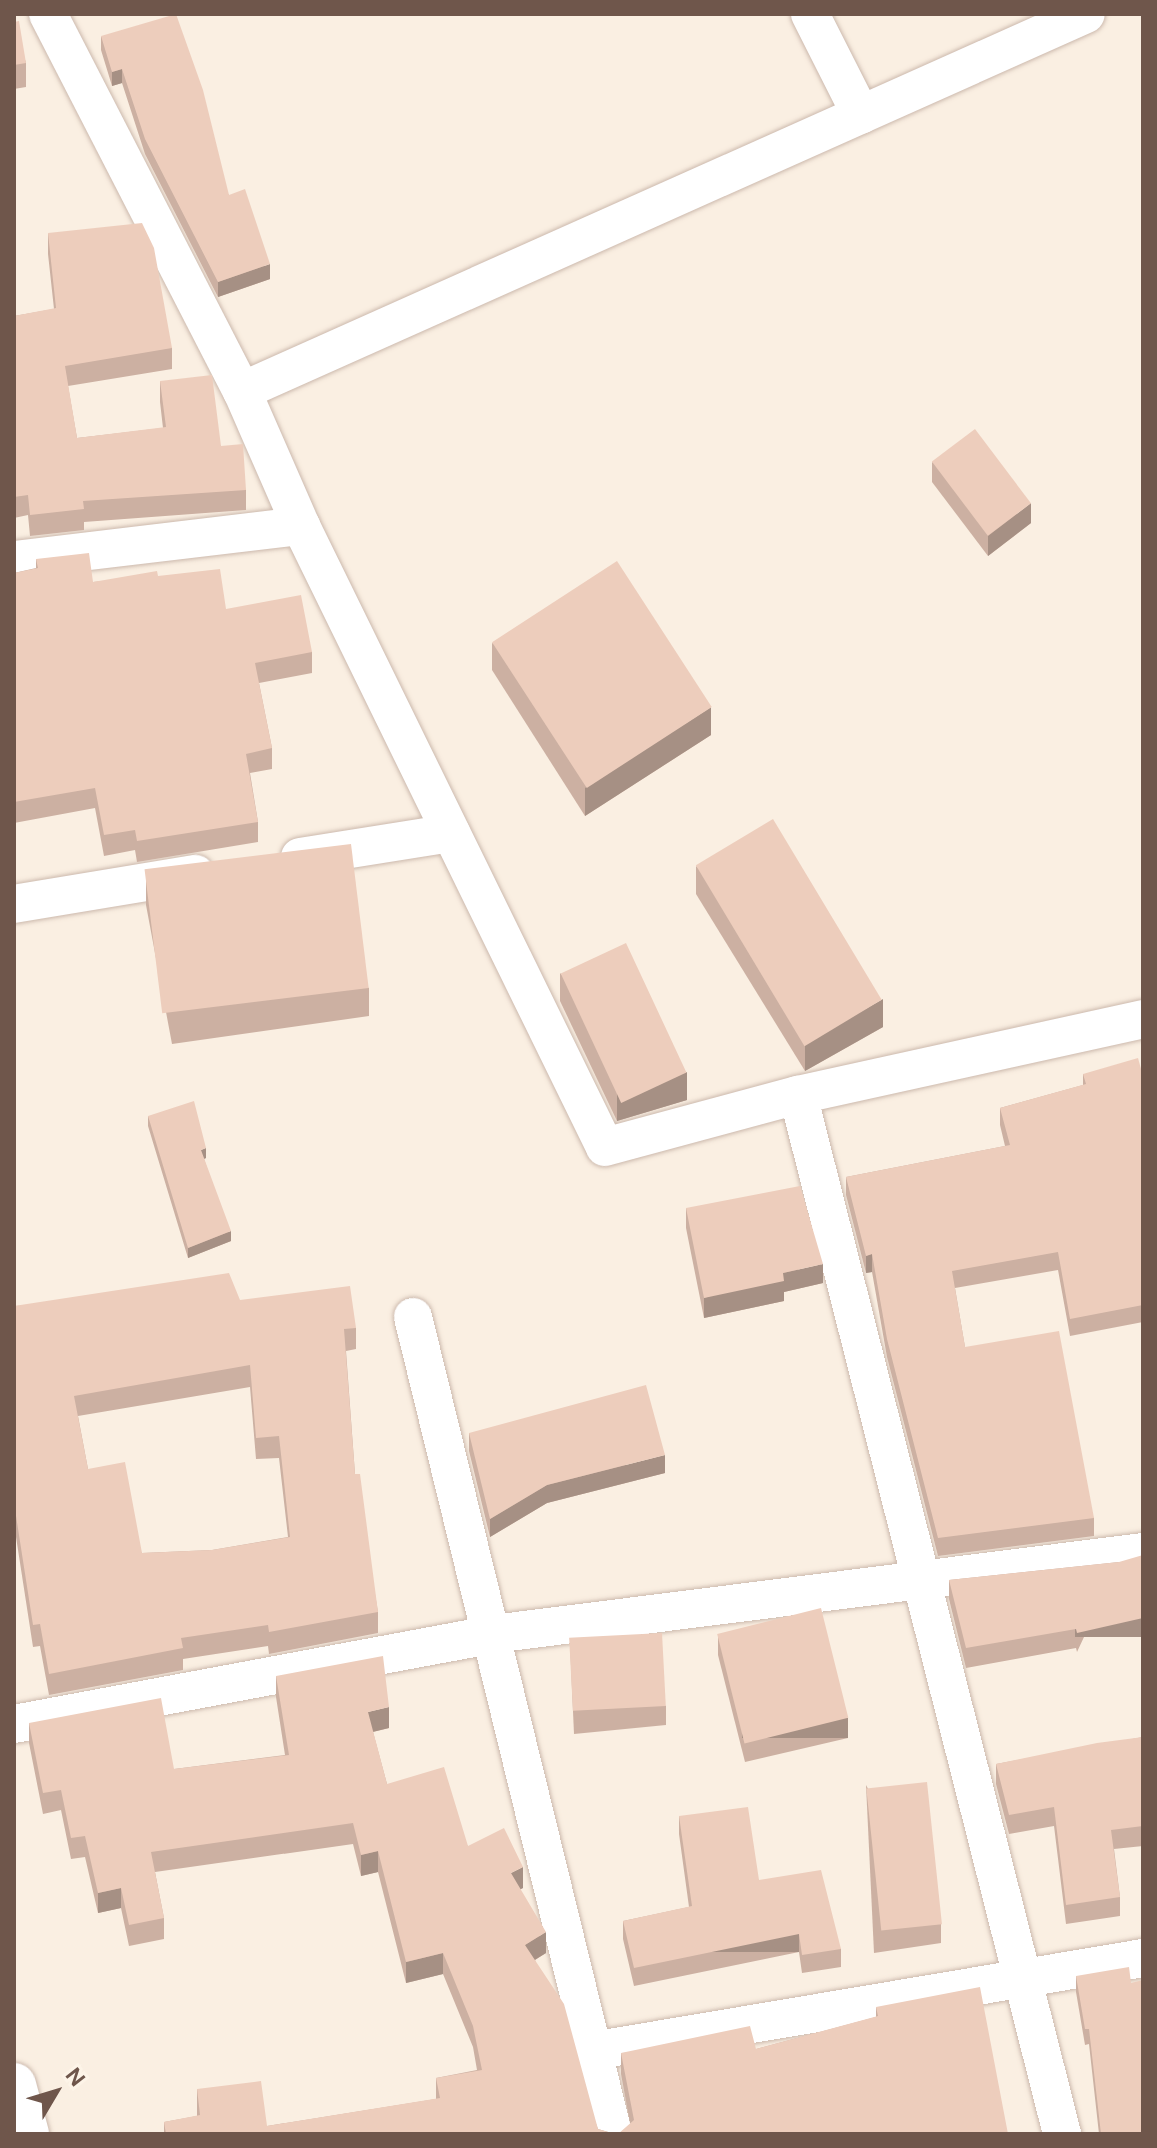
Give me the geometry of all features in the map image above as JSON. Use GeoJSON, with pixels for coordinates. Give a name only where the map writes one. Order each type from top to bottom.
{"type":"FeatureCollection","features":[{"type":"Feature","properties":{"kind":"street"},"geometry":{"type":"LineString","coordinates":[[48,14],[242,391],[301,526],[605,1147],[798,1095],[1143,1019]]}},
{"type":"Feature","properties":{"kind":"street"},"geometry":{"type":"LineString","coordinates":[[810,14],[861,115]]}},
{"type":"Feature","properties":{"kind":"street"},"geometry":{"type":"LineString","coordinates":[[242,391],[1086,14]]}},
{"type":"Feature","properties":{"kind":"street"},"geometry":{"type":"LineString","coordinates":[[14,560],[301,526]]}},
{"type":"Feature","properties":{"kind":"street"},"geometry":{"type":"LineString","coordinates":[[14,904],[451,833]]}},
{"type":"Feature","properties":{"kind":"street"},"geometry":{"type":"LineString","coordinates":[[798,1095],[1062,2134]]}},
{"type":"Feature","properties":{"kind":"street"},"geometry":{"type":"LineString","coordinates":[[413,1317],[613,2134]]}},
{"type":"Feature","properties":{"kind":"street"},"geometry":{"type":"LineString","coordinates":[[14,1724],[493,1634],[924,1583],[1143,1552]]}},
{"type":"Feature","properties":{"kind":"street"},"geometry":{"type":"LineString","coordinates":[[592,2051],[1022,1975],[1143,1958]]}},
{"type":"Feature","properties":{"kind":"building"},"geometry":{"type":"Polygon","coordinates":[[[176,14],[203,90],[229,195],[245,189],[270,264],[218,282],[145,139],[122,69],[112,72],[101,36],[176,14]]]}},
{"type":"Feature","properties":{"kind":"building"},"geometry":{"type":"Polygon","coordinates":[[[19,21],[26,63],[14,65],[14,22],[19,21]]]}},
{"type":"Feature","properties":{"kind":"building"},"geometry":{"type":"Polygon","coordinates":[[[142,223],[154,248],[172,348],[65,366],[77,438],[166,427],[160,381],[212,375],[221,446],[243,444],[246,490],[83,501],[84,509],[30,515],[28,495],[14,497],[14,316],[56,308],[48,233],[142,223]]]}},
{"type":"Feature","properties":{"kind":"building"},"geometry":{"type":"Polygon","coordinates":[[[975,429],[1031,503],[988,536],[932,461],[975,429]]]}},
{"type":"Feature","properties":{"kind":"building"},"geometry":{"type":"Polygon","coordinates":[[[89,553],[93,582],[157,571],[158,576],[220,569],[226,609],[301,595],[312,652],[255,663],[272,748],[246,754],[258,822],[137,841],[135,830],[104,835],[95,788],[14,802],[14,573],[38,568],[36,559],[89,553]]]}},
{"type":"Feature","properties":{"kind":"building"},"geometry":{"type":"Polygon","coordinates":[[[617,561],[712,707],[587,788],[492,642],[617,561]]]}},
{"type":"Feature","properties":{"kind":"building"},"geometry":{"type":"Polygon","coordinates":[[[773,819],[882,1000],[805,1046],[696,865],[773,819]]]}},
{"type":"Feature","properties":{"kind":"building"},"geometry":{"type":"Polygon","coordinates":[[[351,844],[369,988],[162,1013],[145,869],[351,844]]]}},
{"type":"Feature","properties":{"kind":"building"},"geometry":{"type":"Polygon","coordinates":[[[626,943],[686,1073],[621,1103],[561,973],[626,943]]]}},
{"type":"Feature","properties":{"kind":"building"},"geometry":{"type":"Polygon","coordinates":[[[1138,1058],[1143,1076],[1143,1305],[1070,1319],[1058,1252],[952,1271],[965,1347],[1059,1331],[1094,1518],[938,1538],[887,1339],[872,1254],[866,1256],[846,1177],[1010,1145],[1000,1108],[1086,1084],[1083,1074],[1138,1058]]]}},
{"type":"Feature","properties":{"kind":"building"},"geometry":{"type":"Polygon","coordinates":[[[194,1101],[206,1148],[201,1150],[231,1231],[188,1248],[148,1116],[194,1101]]]}},
{"type":"Feature","properties":{"kind":"building"},"geometry":{"type":"Polygon","coordinates":[[[800,1186],[823,1264],[783,1273],[784,1281],[704,1298],[686,1208],[800,1186]]]}},
{"type":"Feature","properties":{"kind":"building"},"geometry":{"type":"Polygon","coordinates":[[[229,1273],[240,1300],[350,1286],[356,1328],[344,1329],[355,1474],[360,1474],[378,1612],[269,1632],[268,1625],[181,1638],[183,1648],[49,1674],[40,1624],[33,1625],[14,1503],[14,1306],[229,1273]],[[250,1365],[74,1396],[88,1469],[125,1462],[142,1553],[212,1550],[290,1537],[279,1436],[256,1438],[250,1365]]]}},
{"type":"Feature","properties":{"kind":"building"},"geometry":{"type":"Polygon","coordinates":[[[646,1385],[665,1455],[547,1485],[490,1519],[469,1433],[646,1385]]]}},
{"type":"Feature","properties":{"kind":"building"},"geometry":{"type":"Polygon","coordinates":[[[1143,1555],[1143,1618],[1077,1633],[1076,1629],[966,1648],[949,1580],[1119,1562],[1143,1555]]]}},
{"type":"Feature","properties":{"kind":"building"},"geometry":{"type":"Polygon","coordinates":[[[821,1608],[848,1718],[745,1744],[717,1634],[821,1608]]]}},
{"type":"Feature","properties":{"kind":"building"},"geometry":{"type":"Polygon","coordinates":[[[662,1633],[666,1706],[573,1711],[569,1638],[662,1633]]]}},
{"type":"Feature","properties":{"kind":"building"},"geometry":{"type":"Polygon","coordinates":[[[383,1656],[389,1707],[368,1712],[387,1784],[444,1767],[468,1846],[504,1828],[523,1867],[511,1873],[546,1932],[525,1945],[564,2004],[598,2129],[615,2134],[166,2134],[164,2122],[200,2115],[197,2089],[261,2081],[267,2126],[440,2098],[436,2078],[482,2070],[473,2026],[443,1953],[406,1962],[378,1851],[361,1855],[353,1823],[151,1852],[164,1918],[129,1925],[121,1888],[98,1893],[85,1836],[71,1838],[61,1790],[43,1793],[29,1723],[161,1698],[174,1769],[289,1755],[276,1676],[383,1656]]]}},
{"type":"Feature","properties":{"kind":"building"},"geometry":{"type":"Polygon","coordinates":[[[1143,1737],[1143,1826],[1111,1830],[1120,1897],[1066,1905],[1054,1807],[1009,1815],[996,1764],[1097,1743],[1143,1737]]]}},
{"type":"Feature","properties":{"kind":"building"},"geometry":{"type":"Polygon","coordinates":[[[927,1782],[942,1924],[881,1931],[866,1788],[927,1782]]]}},
{"type":"Feature","properties":{"kind":"building"},"geometry":{"type":"Polygon","coordinates":[[[748,1807],[759,1880],[821,1870],[841,1949],[802,1955],[799,1934],[634,1968],[623,1921],[692,1906],[679,1816],[748,1807]]]}},
{"type":"Feature","properties":{"kind":"building"},"geometry":{"type":"Polygon","coordinates":[[[1129,1967],[1131,1983],[1143,1980],[1143,2134],[1101,2134],[1089,2029],[1085,2029],[1076,1976],[1129,1967]]]}},
{"type":"Feature","properties":{"kind":"building"},"geometry":{"type":"Polygon","coordinates":[[[980,1987],[1008,2134],[618,2134],[634,2120],[621,2053],[750,2026],[756,2049],[878,2016],[876,2007],[980,1987]]]}}]}
